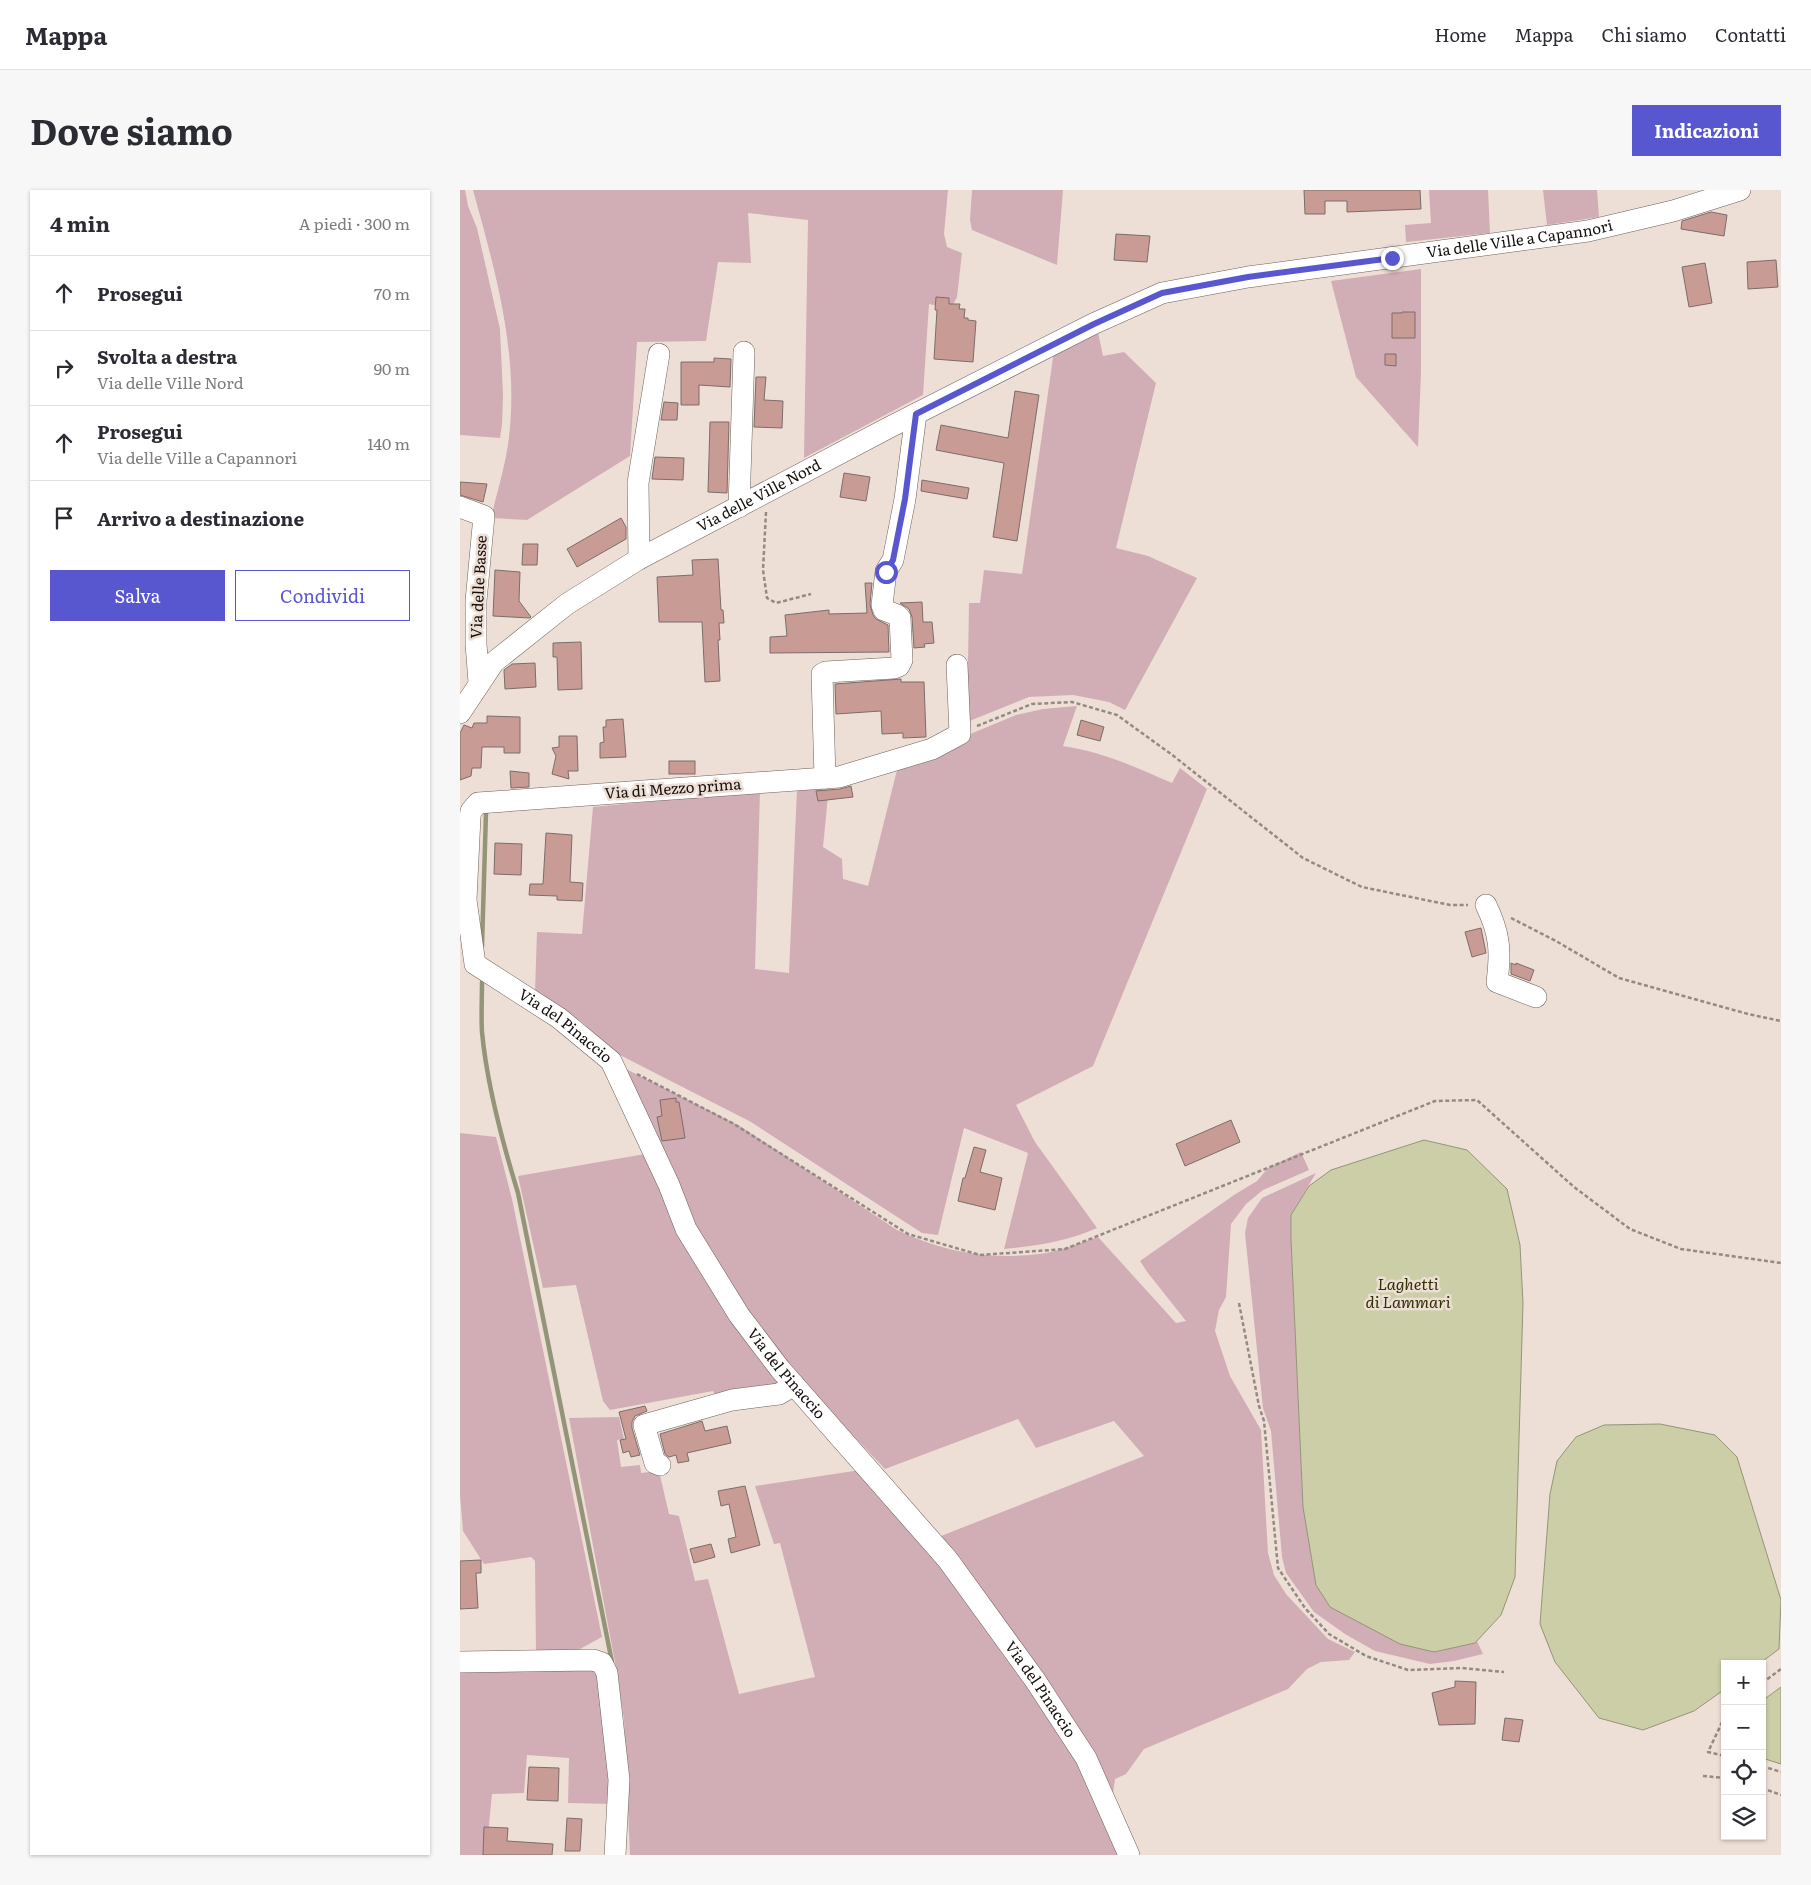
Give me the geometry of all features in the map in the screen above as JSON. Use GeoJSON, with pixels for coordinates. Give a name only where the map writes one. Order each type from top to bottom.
{"type":"FeatureCollection","features":[{"type":"Feature","properties":{"kind":"street","name":"Via delle Ville a Capannori"},"geometry":{"type":"LineString","coordinates":[[1094,324],[1162,293],[1248,277],[1588,231],[1673,211],[1740,190]]}},
{"type":"Feature","properties":{"kind":"street","name":"Via delle Ville Nord"},"geometry":{"type":"LineString","coordinates":[[460,713],[494,662],[567,604],[639,559],[916,414],[1094,324]]}},
{"type":"Feature","properties":{"kind":"street"},"geometry":{"type":"LineString","coordinates":[[739,507],[744,352]]}},
{"type":"Feature","properties":{"kind":"street"},"geometry":{"type":"LineString","coordinates":[[639,559],[638,483],[659,354]]}},
{"type":"Feature","properties":{"kind":"street"},"geometry":{"type":"LineString","coordinates":[[825,778],[822,674],[826,672],[894,668],[899,666],[902,660],[900,618],[884,610],[882,605],[886,572],[893,560],[905,499],[916,414]]}},
{"type":"Feature","properties":{"kind":"street","name":"Via delle Basse"},"geometry":{"type":"LineString","coordinates":[[460,507],[484,516],[476,601],[476,644],[479,682]]}},
{"type":"Feature","properties":{"kind":"street"},"geometry":{"type":"LineString","coordinates":[[957,665],[960,734]]}},
{"type":"Feature","properties":{"kind":"street","name":"Via di Mezzo prima"},"geometry":{"type":"LineString","coordinates":[[463,900],[466,808],[478,803],[840,778],[932,749],[960,734]]}},
{"type":"Feature","properties":{"kind":"street","name":"Via del Pinaccio"},"geometry":{"type":"LineString","coordinates":[[463,900],[476,964],[559,1018],[612,1061],[669,1186],[686,1229],[739,1315],[794,1385],[948,1560],[1035,1680],[1086,1758],[1129,1855]]}},
{"type":"Feature","properties":{"kind":"street"},"geometry":{"type":"LineString","coordinates":[[1486,905],[1494,922],[1500,954],[1497,982],[1536,997]]}},
{"type":"Feature","properties":{"kind":"street"},"geometry":{"type":"LineString","coordinates":[[660,1465],[655,1463],[644,1426],[732,1400],[779,1394],[794,1385]]}},
{"type":"Feature","properties":{"kind":"street"},"geometry":{"type":"LineString","coordinates":[[460,1662],[593,1660],[602,1663],[607,1673],[619,1780],[615,1855]]}},
{"type":"Feature","properties":{"kind":"path"},"geometry":{"type":"LineString","coordinates":[[764,494],[767,508],[763,570],[767,598],[776,603],[811,594]]}},
{"type":"Feature","properties":{"kind":"path"},"geometry":{"type":"LineString","coordinates":[[960,734],[1032,704],[1072,702],[1117,715],[1303,858],[1362,887],[1450,905],[1486,905],[1556,941],[1619,978],[1781,1022]]}},
{"type":"Feature","properties":{"kind":"path"},"geometry":{"type":"LineString","coordinates":[[612,1061],[734,1124],[908,1234],[980,1255],[1065,1249],[1435,1101],[1477,1100],[1574,1187],[1630,1229],[1681,1249],[1781,1263]]}},
{"type":"Feature","properties":{"kind":"path"},"geometry":{"type":"LineString","coordinates":[[1239,1303],[1259,1406],[1264,1421],[1278,1568],[1305,1608],[1329,1634],[1366,1656],[1408,1670],[1462,1668],[1504,1672]]}},
{"type":"Feature","properties":{"kind":"path"},"geometry":{"type":"LineString","coordinates":[[1766,1680],[1781,1669]]}},
{"type":"Feature","properties":{"kind":"path"},"geometry":{"type":"LineString","coordinates":[[1721,1724],[1708,1752],[1721,1755]]}},
{"type":"Feature","properties":{"kind":"path"},"geometry":{"type":"LineString","coordinates":[[1766,1767],[1781,1772]]}},
{"type":"Feature","properties":{"kind":"path"},"geometry":{"type":"LineString","coordinates":[[1704,1776],[1721,1778]]}},
{"type":"Feature","properties":{"kind":"path"},"geometry":{"type":"LineString","coordinates":[[1766,1789],[1781,1795]]}},
{"type":"Feature","properties":{"kind":"shaded area"},"geometry":{"type":"Polygon","coordinates":[[[460,190],[465,190],[468,206],[477,228],[500,329],[503,394],[500,438],[460,435],[460,190]]]}},
{"type":"Feature","properties":{"kind":"shaded area"},"geometry":{"type":"Polygon","coordinates":[[[473,190],[948,190],[944,234],[947,247],[962,253],[957,297],[951,309],[929,304],[923,395],[804,458],[808,220],[748,213],[751,263],[718,262],[706,341],[637,342],[630,456],[527,520],[491,518],[508,447],[511,374],[508,343],[497,281],[473,190]]]}},
{"type":"Feature","properties":{"kind":"shaded area"},"geometry":{"type":"Polygon","coordinates":[[[972,190],[1063,190],[1057,265],[972,230],[970,220],[972,190]]]}},
{"type":"Feature","properties":{"kind":"shaded area"},"geometry":{"type":"Polygon","coordinates":[[[1429,190],[1488,190],[1490,233],[1406,242],[1405,225],[1431,223],[1429,190]]]}},
{"type":"Feature","properties":{"kind":"shaded area"},"geometry":{"type":"Polygon","coordinates":[[[1543,190],[1597,190],[1599,217],[1547,225],[1543,190]]]}},
{"type":"Feature","properties":{"kind":"shaded area"},"geometry":{"type":"Polygon","coordinates":[[[1421,269],[1421,372],[1418,447],[1356,377],[1331,281],[1421,269]]]}},
{"type":"Feature","properties":{"kind":"shaded area"},"geometry":{"type":"Polygon","coordinates":[[[1098,332],[1103,356],[1124,352],[1156,383],[1116,548],[1148,556],[1197,578],[1125,710],[1109,702],[1073,695],[1029,697],[967,722],[969,603],[980,603],[984,570],[1022,574],[1054,351],[1098,332]]]}},
{"type":"Feature","properties":{"kind":"shaded area"},"geometry":{"type":"Polygon","coordinates":[[[1077,706],[1063,746],[1105,756],[1172,783],[1180,768],[1207,789],[1093,1066],[1016,1105],[1035,1142],[1097,1228],[1052,1242],[1004,1249],[1028,1153],[964,1128],[938,1235],[922,1233],[751,1122],[614,1052],[582,1022],[535,992],[537,932],[582,934],[593,807],[760,791],[755,969],[789,973],[797,789],[829,786],[823,847],[842,859],[843,879],[868,886],[898,766],[1016,715],[1043,709],[1077,706]]]}},
{"type":"Feature","properties":{"kind":"shaded area"},"geometry":{"type":"Polygon","coordinates":[[[624,1068],[740,1126],[897,1230],[914,1238],[949,1249],[966,1252],[984,1255],[1020,1256],[1054,1251],[1098,1237],[1176,1323],[1186,1321],[1140,1261],[1257,1181],[1268,1168],[1301,1152],[1309,1170],[1263,1190],[1246,1204],[1231,1224],[1226,1297],[1219,1310],[1215,1331],[1230,1376],[1261,1430],[1268,1553],[1274,1575],[1286,1594],[1328,1639],[1355,1652],[1349,1660],[1321,1662],[1307,1669],[1288,1689],[1144,1749],[1126,1774],[1115,1779],[1113,1794],[941,1536],[1144,1456],[1114,1421],[1036,1448],[1018,1419],[885,1469],[799,1379],[747,1310],[698,1237],[624,1068]]]}},
{"type":"Feature","properties":{"kind":"shaded area"},"geometry":{"type":"Polygon","coordinates":[[[460,1133],[496,1137],[512,1199],[602,1637],[578,1650],[536,1651],[535,1561],[531,1557],[484,1564],[463,1531],[460,1495],[460,1133]]]}},
{"type":"Feature","properties":{"kind":"shaded area"},"geometry":{"type":"Polygon","coordinates":[[[651,1153],[777,1369],[778,1385],[718,1402],[713,1391],[610,1410],[603,1401],[576,1285],[543,1288],[518,1176],[651,1153]]]}},
{"type":"Feature","properties":{"kind":"shaded area"},"geometry":{"type":"Polygon","coordinates":[[[1316,1173],[1291,1215],[1291,1239],[1303,1507],[1330,1607],[1434,1652],[1477,1641],[1483,1654],[1454,1661],[1430,1664],[1375,1651],[1345,1634],[1314,1612],[1286,1573],[1282,1557],[1271,1431],[1263,1408],[1245,1233],[1248,1218],[1262,1198],[1316,1173]]]}},
{"type":"Feature","properties":{"kind":"shaded area"},"geometry":{"type":"Polygon","coordinates":[[[619,1417],[624,1439],[617,1440],[621,1467],[640,1465],[641,1473],[659,1471],[669,1514],[679,1516],[695,1581],[708,1579],[739,1694],[815,1677],[780,1543],[774,1544],[755,1486],[867,1469],[961,1585],[1077,1751],[1121,1855],[630,1855],[624,1720],[569,1418],[619,1417]]]}},
{"type":"Feature","properties":{"kind":"shaded area"},"geometry":{"type":"Polygon","coordinates":[[[460,1666],[600,1670],[613,1804],[568,1803],[569,1758],[527,1755],[524,1793],[492,1794],[486,1855],[460,1855],[460,1666]]]}},
{"type":"Feature","properties":{"kind":"water","name":"Laghetti di Lammari"},"geometry":{"type":"Polygon","coordinates":[[[1424,1140],[1467,1150],[1507,1189],[1520,1245],[1523,1303],[1515,1577],[1501,1615],[1475,1643],[1434,1652],[1400,1644],[1330,1607],[1316,1585],[1303,1507],[1291,1239],[1291,1215],[1309,1186],[1331,1170],[1424,1140]]]}},
{"type":"Feature","properties":{"kind":"water"},"geometry":{"type":"Polygon","coordinates":[[[1660,1424],[1715,1435],[1737,1457],[1781,1600],[1779,1649],[1764,1660],[1721,1660],[1721,1692],[1694,1711],[1643,1730],[1599,1718],[1555,1662],[1540,1624],[1550,1494],[1557,1461],[1576,1437],[1604,1425],[1660,1424]]]}},
{"type":"Feature","properties":{"kind":"water"},"geometry":{"type":"Polygon","coordinates":[[[1781,1687],[1781,1764],[1766,1759],[1766,1698],[1781,1687]]]}},
{"type":"Feature","properties":{"kind":"building"},"geometry":{"type":"Polygon","coordinates":[[[1304,190],[1420,190],[1421,209],[1347,212],[1347,201],[1325,201],[1325,214],[1305,214],[1304,190]]]}},
{"type":"Feature","properties":{"kind":"building"},"geometry":{"type":"Polygon","coordinates":[[[1711,212],[1727,215],[1724,236],[1681,229],[1682,221],[1711,212]]]}},
{"type":"Feature","properties":{"kind":"building"},"geometry":{"type":"Polygon","coordinates":[[[1116,234],[1150,236],[1147,262],[1114,260],[1116,234]]]}},
{"type":"Feature","properties":{"kind":"building"},"geometry":{"type":"Polygon","coordinates":[[[1776,260],[1778,287],[1748,289],[1747,262],[1776,260]]]}},
{"type":"Feature","properties":{"kind":"building"},"geometry":{"type":"Polygon","coordinates":[[[1705,263],[1712,303],[1689,307],[1682,267],[1705,263]]]}},
{"type":"Feature","properties":{"kind":"building"},"geometry":{"type":"Polygon","coordinates":[[[936,297],[949,298],[949,304],[960,304],[959,309],[965,309],[964,318],[976,321],[973,362],[934,359],[936,297]]]}},
{"type":"Feature","properties":{"kind":"building"},"geometry":{"type":"Polygon","coordinates":[[[1415,312],[1415,338],[1392,338],[1392,313],[1415,312]]]}},
{"type":"Feature","properties":{"kind":"building"},"geometry":{"type":"Polygon","coordinates":[[[1385,354],[1396,354],[1396,366],[1385,365],[1385,354]]]}},
{"type":"Feature","properties":{"kind":"building"},"geometry":{"type":"Polygon","coordinates":[[[714,358],[731,359],[730,387],[699,385],[699,405],[681,405],[681,362],[714,362],[714,358]]]}},
{"type":"Feature","properties":{"kind":"building"},"geometry":{"type":"Polygon","coordinates":[[[756,377],[766,377],[764,400],[783,401],[782,428],[754,427],[756,377]]]}},
{"type":"Feature","properties":{"kind":"building"},"geometry":{"type":"Polygon","coordinates":[[[1015,391],[1039,395],[1017,541],[993,537],[1004,463],[936,450],[941,425],[1008,438],[1015,391]]]}},
{"type":"Feature","properties":{"kind":"building"},"geometry":{"type":"Polygon","coordinates":[[[664,402],[678,403],[677,420],[661,420],[664,402]]]}},
{"type":"Feature","properties":{"kind":"building"},"geometry":{"type":"Polygon","coordinates":[[[710,422],[729,422],[727,493],[708,492],[710,422]]]}},
{"type":"Feature","properties":{"kind":"building"},"geometry":{"type":"Polygon","coordinates":[[[655,457],[684,458],[683,480],[652,479],[655,457]]]}},
{"type":"Feature","properties":{"kind":"building"},"geometry":{"type":"Polygon","coordinates":[[[844,473],[870,477],[866,501],[840,497],[844,473]]]}},
{"type":"Feature","properties":{"kind":"building"},"geometry":{"type":"Polygon","coordinates":[[[922,480],[969,488],[967,499],[921,491],[922,480]]]}},
{"type":"Feature","properties":{"kind":"building"},"geometry":{"type":"Polygon","coordinates":[[[460,482],[487,484],[483,502],[460,495],[460,482]]]}},
{"type":"Feature","properties":{"kind":"building"},"geometry":{"type":"Polygon","coordinates":[[[621,518],[626,527],[626,539],[577,567],[567,549],[621,518]]]}},
{"type":"Feature","properties":{"kind":"building"},"geometry":{"type":"Polygon","coordinates":[[[523,544],[538,544],[537,565],[522,565],[523,544]]]}},
{"type":"Feature","properties":{"kind":"building"},"geometry":{"type":"Polygon","coordinates":[[[718,559],[721,610],[723,610],[724,623],[719,623],[720,681],[705,682],[702,622],[659,622],[657,577],[693,575],[692,560],[718,559]]]}},
{"type":"Feature","properties":{"kind":"building"},"geometry":{"type":"Polygon","coordinates":[[[495,570],[520,572],[519,601],[530,618],[493,616],[495,570]]]}},
{"type":"Feature","properties":{"kind":"building"},"geometry":{"type":"Polygon","coordinates":[[[865,583],[872,583],[870,604],[873,615],[876,619],[888,625],[889,652],[770,653],[770,637],[787,636],[785,615],[829,610],[829,614],[867,613],[865,583]]]}},
{"type":"Feature","properties":{"kind":"building"},"geometry":{"type":"Polygon","coordinates":[[[922,602],[923,622],[932,622],[934,643],[924,644],[925,647],[914,648],[912,617],[909,609],[900,603],[922,602]]]}},
{"type":"Feature","properties":{"kind":"building"},"geometry":{"type":"Polygon","coordinates":[[[581,642],[582,689],[558,690],[557,657],[553,657],[553,643],[581,642]]]}},
{"type":"Feature","properties":{"kind":"building"},"geometry":{"type":"Polygon","coordinates":[[[535,663],[536,687],[505,689],[504,670],[512,664],[535,663]]]}},
{"type":"Feature","properties":{"kind":"building"},"geometry":{"type":"Polygon","coordinates":[[[901,679],[901,682],[924,682],[926,737],[903,738],[903,733],[882,734],[881,711],[836,714],[835,684],[901,679]]]}},
{"type":"Feature","properties":{"kind":"building"},"geometry":{"type":"Polygon","coordinates":[[[487,716],[520,717],[520,753],[504,753],[504,747],[482,747],[481,768],[472,768],[471,776],[460,780],[460,733],[464,725],[472,728],[474,723],[487,723],[487,716]]]}},
{"type":"Feature","properties":{"kind":"building"},"geometry":{"type":"Polygon","coordinates":[[[623,719],[626,757],[600,758],[600,743],[604,742],[603,727],[606,727],[606,720],[623,719]]]}},
{"type":"Feature","properties":{"kind":"building"},"geometry":{"type":"Polygon","coordinates":[[[1081,720],[1104,727],[1100,741],[1077,735],[1081,720]]]}},
{"type":"Feature","properties":{"kind":"building"},"geometry":{"type":"Polygon","coordinates":[[[559,736],[577,736],[578,771],[568,771],[569,779],[552,774],[556,756],[552,748],[559,747],[559,736]]]}},
{"type":"Feature","properties":{"kind":"building"},"geometry":{"type":"Polygon","coordinates":[[[669,761],[695,761],[695,774],[669,774],[669,761]]]}},
{"type":"Feature","properties":{"kind":"building"},"geometry":{"type":"Polygon","coordinates":[[[510,771],[529,773],[529,787],[511,788],[510,771]]]}},
{"type":"Feature","properties":{"kind":"building"},"geometry":{"type":"Polygon","coordinates":[[[851,786],[853,797],[818,801],[816,791],[851,786]]]}},
{"type":"Feature","properties":{"kind":"building"},"geometry":{"type":"Polygon","coordinates":[[[546,833],[572,835],[570,882],[583,883],[582,901],[557,900],[557,896],[529,895],[530,884],[543,884],[546,833]]]}},
{"type":"Feature","properties":{"kind":"building"},"geometry":{"type":"Polygon","coordinates":[[[495,843],[522,844],[521,875],[494,874],[495,843]]]}},
{"type":"Feature","properties":{"kind":"building"},"geometry":{"type":"Polygon","coordinates":[[[1481,928],[1486,953],[1472,957],[1465,932],[1481,928]]]}},
{"type":"Feature","properties":{"kind":"building"},"geometry":{"type":"Polygon","coordinates":[[[1511,963],[1534,970],[1530,981],[1511,974],[1511,963]]]}},
{"type":"Feature","properties":{"kind":"building"},"geometry":{"type":"Polygon","coordinates":[[[676,1098],[676,1102],[679,1102],[685,1138],[662,1141],[657,1117],[662,1116],[660,1100],[676,1098]]]}},
{"type":"Feature","properties":{"kind":"building"},"geometry":{"type":"Polygon","coordinates":[[[1231,1120],[1240,1142],[1185,1166],[1176,1144],[1231,1120]]]}},
{"type":"Feature","properties":{"kind":"building"},"geometry":{"type":"Polygon","coordinates":[[[974,1147],[986,1150],[980,1172],[1002,1178],[995,1210],[958,1201],[963,1178],[965,1178],[974,1147]]]}},
{"type":"Feature","properties":{"kind":"building"},"geometry":{"type":"Polygon","coordinates":[[[645,1406],[647,1411],[635,1416],[632,1422],[640,1455],[631,1457],[629,1451],[623,1453],[620,1440],[626,1439],[619,1412],[645,1406]]]}},
{"type":"Feature","properties":{"kind":"building"},"geometry":{"type":"Polygon","coordinates":[[[702,1421],[705,1431],[727,1426],[731,1443],[687,1453],[689,1461],[678,1463],[676,1455],[669,1457],[665,1454],[660,1434],[702,1421]]]}},
{"type":"Feature","properties":{"kind":"building"},"geometry":{"type":"Polygon","coordinates":[[[745,1486],[760,1545],[731,1553],[728,1539],[736,1537],[729,1504],[721,1506],[718,1491],[745,1486]]]}},
{"type":"Feature","properties":{"kind":"building"},"geometry":{"type":"Polygon","coordinates":[[[711,1544],[715,1557],[694,1563],[690,1549],[711,1544]]]}},
{"type":"Feature","properties":{"kind":"building"},"geometry":{"type":"Polygon","coordinates":[[[481,1560],[481,1573],[476,1573],[478,1608],[460,1609],[460,1561],[481,1560]]]}},
{"type":"Feature","properties":{"kind":"building"},"geometry":{"type":"Polygon","coordinates":[[[1455,1681],[1476,1682],[1475,1724],[1439,1725],[1432,1693],[1455,1687],[1455,1681]]]}},
{"type":"Feature","properties":{"kind":"building"},"geometry":{"type":"Polygon","coordinates":[[[1505,1718],[1523,1720],[1519,1742],[1502,1740],[1505,1718]]]}},
{"type":"Feature","properties":{"kind":"building"},"geometry":{"type":"Polygon","coordinates":[[[529,1767],[559,1768],[558,1801],[527,1800],[529,1767]]]}},
{"type":"Feature","properties":{"kind":"building"},"geometry":{"type":"Polygon","coordinates":[[[567,1818],[582,1819],[580,1851],[565,1851],[567,1818]]]}},
{"type":"Feature","properties":{"kind":"building"},"geometry":{"type":"Polygon","coordinates":[[[484,1827],[508,1828],[507,1841],[553,1844],[552,1855],[483,1855],[484,1827]]]}},
{"type":"Feature","properties":{"kind":"waterway"},"geometry":{"type":"LineString","coordinates":[[482,946],[486,812]]}},
{"type":"Feature","properties":{"kind":"waterway"},"geometry":{"type":"LineString","coordinates":[[482,982],[482,1032],[491,1093],[518,1193],[612,1662]]}},
{"type":"Feature","properties":{"kind":"route"},"geometry":{"type":"LineString","coordinates":[[886,572],[893,560],[905,499],[916,414],[1094,324],[1162,293],[1248,277],[1392,258]]}}]}
